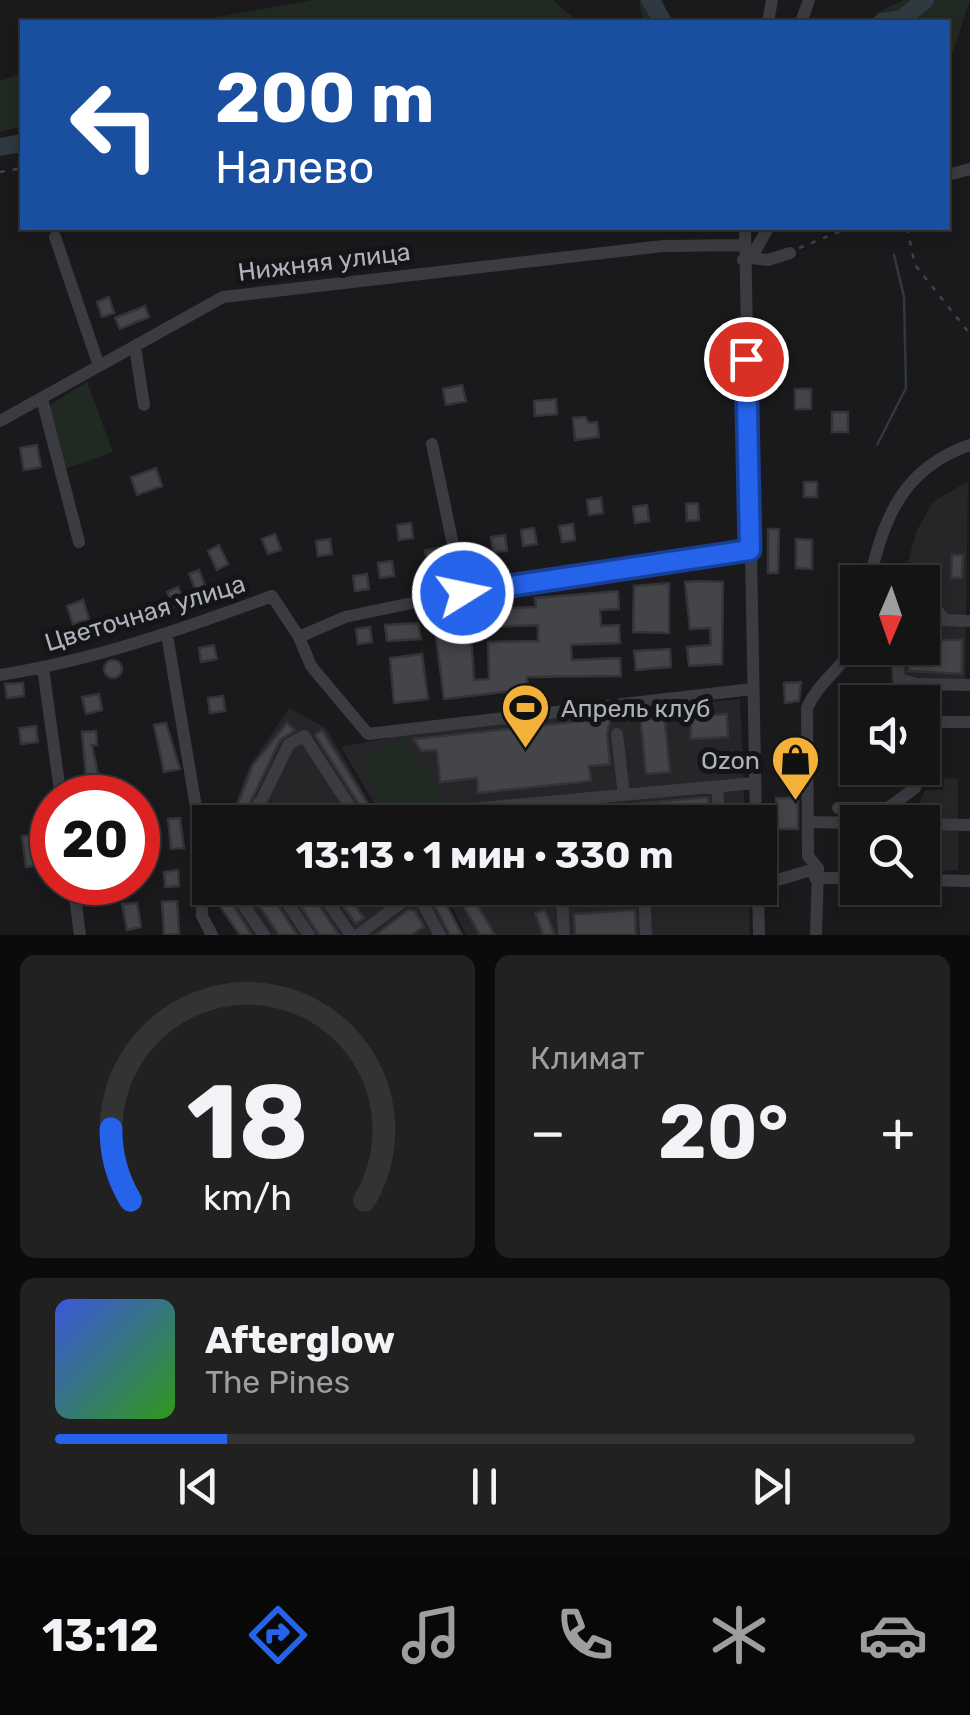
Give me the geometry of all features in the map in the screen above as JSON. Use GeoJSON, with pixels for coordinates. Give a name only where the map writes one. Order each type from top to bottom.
{"type":"FeatureCollection","features":[{"type":"Feature","properties":{"kind":"street"},"geometry":{"type":"LineString","coordinates":[[746,230],[755,805]]}},
{"type":"Feature","properties":{"kind":"street"},"geometry":{"type":"LineString","coordinates":[[746,254],[766,230]]}},
{"type":"Feature","properties":{"kind":"street"},"geometry":{"type":"LineString","coordinates":[[55,237],[99,366]]}},
{"type":"Feature","properties":{"kind":"street","name":"Нижняя улица"},"geometry":{"type":"LineString","coordinates":[[0,421],[224,296],[663,246],[746,254],[768,260],[790,253]]}},
{"type":"Feature","properties":{"kind":"street"},"geometry":{"type":"LineString","coordinates":[[135,347],[144,404]]}},
{"type":"Feature","properties":{"kind":"street"},"geometry":{"type":"LineString","coordinates":[[42,399],[79,542]]}},
{"type":"Feature","properties":{"kind":"street"},"geometry":{"type":"LineString","coordinates":[[432,444],[463,593]]}},
{"type":"Feature","properties":{"kind":"street"},"geometry":{"type":"LineString","coordinates":[[874,565],[889,510],[902,490],[922,468],[970,444]]}},
{"type":"Feature","properties":{"kind":"street"},"geometry":{"type":"LineString","coordinates":[[750,550],[463,593],[344,618],[299,637],[311,666],[368,734],[752,689]]}},
{"type":"Feature","properties":{"kind":"street","name":"Цветочная улица"},"geometry":{"type":"LineString","coordinates":[[0,675],[42,668],[167,634],[272,596],[299,637]]}},
{"type":"Feature","properties":{"kind":"street"},"geometry":{"type":"LineString","coordinates":[[940,614],[945,620],[970,621]]}},
{"type":"Feature","properties":{"kind":"street"},"geometry":{"type":"LineString","coordinates":[[167,634],[200,832],[202,916],[212,935]]}},
{"type":"Feature","properties":{"kind":"street"},"geometry":{"type":"LineString","coordinates":[[816,935],[816,873],[808,856],[807,708],[814,693],[840,665]]}},
{"type":"Feature","properties":{"kind":"street"},"geometry":{"type":"LineString","coordinates":[[898,665],[899,679],[916,684],[970,686]]}},
{"type":"Feature","properties":{"kind":"street"},"geometry":{"type":"LineString","coordinates":[[42,668],[58,775]]}},
{"type":"Feature","properties":{"kind":"street"},"geometry":{"type":"LineString","coordinates":[[940,722],[970,722]]}},
{"type":"Feature","properties":{"kind":"street"},"geometry":{"type":"LineString","coordinates":[[617,734],[624,795]]}},
{"type":"Feature","properties":{"kind":"street"},"geometry":{"type":"LineString","coordinates":[[258,805],[289,744],[304,736],[349,805]]}},
{"type":"Feature","properties":{"kind":"street"},"geometry":{"type":"LineString","coordinates":[[514,805],[754,783]]}},
{"type":"Feature","properties":{"kind":"street"},"geometry":{"type":"LineString","coordinates":[[838,808],[894,806],[915,785]]}},
{"type":"Feature","properties":{"kind":"street"},"geometry":{"type":"LineString","coordinates":[[717,787],[719,805]]}},
{"type":"Feature","properties":{"kind":"street"},"geometry":{"type":"LineString","coordinates":[[808,822],[840,823]]}},
{"type":"Feature","properties":{"kind":"street"},"geometry":{"type":"LineString","coordinates":[[940,824],[970,825]]}},
{"type":"Feature","properties":{"kind":"street"},"geometry":{"type":"LineString","coordinates":[[777,884],[816,873],[840,876]]}},
{"type":"Feature","properties":{"kind":"street"},"geometry":{"type":"LineString","coordinates":[[940,880],[970,881]]}},
{"type":"Feature","properties":{"kind":"street"},"geometry":{"type":"LineString","coordinates":[[76,905],[80,935]]}},
{"type":"Feature","properties":{"kind":"street"},"geometry":{"type":"LineString","coordinates":[[244,905],[264,935]]}},
{"type":"Feature","properties":{"kind":"street"},"geometry":{"type":"LineString","coordinates":[[289,905],[309,935]]}},
{"type":"Feature","properties":{"kind":"street"},"geometry":{"type":"LineString","coordinates":[[331,905],[355,935],[389,905]]}},
{"type":"Feature","properties":{"kind":"street"},"geometry":{"type":"LineString","coordinates":[[423,905],[433,932]]}},
{"type":"Feature","properties":{"kind":"street"},"geometry":{"type":"LineString","coordinates":[[562,905],[564,935]]}},
{"type":"Feature","properties":{"kind":"street"},"geometry":{"type":"LineString","coordinates":[[645,905],[646,935]]}},
{"type":"Feature","properties":{"kind":"street"},"geometry":{"type":"LineString","coordinates":[[759,905],[759,935]]}},
{"type":"Feature","properties":{"kind":"path"},"geometry":{"type":"LineString","coordinates":[[790,253],[843,230]]}},
{"type":"Feature","properties":{"kind":"path"},"geometry":{"type":"LineString","coordinates":[[907,230],[916,265],[970,334]]}},
{"type":"Feature","properties":{"kind":"shaded area"},"geometry":{"type":"Polygon","coordinates":[[[313,0],[553,0],[576,20],[198,20],[313,0]]]}},
{"type":"Feature","properties":{"kind":"shaded area"},"geometry":{"type":"Polygon","coordinates":[[[639,0],[662,0],[670,20],[643,20],[639,0]]]}},
{"type":"Feature","properties":{"kind":"shaded area"},"geometry":{"type":"Polygon","coordinates":[[[903,0],[970,0],[950,61],[950,20],[872,20],[903,0]]]}},
{"type":"Feature","properties":{"kind":"shaded area"},"geometry":{"type":"Polygon","coordinates":[[[20,74],[20,127],[0,132],[0,81],[20,74]]]}},
{"type":"Feature","properties":{"kind":"shaded area"},"geometry":{"type":"Polygon","coordinates":[[[87,382],[113,452],[62,470],[48,406],[87,382]]]}},
{"type":"Feature","properties":{"kind":"shaded area"},"geometry":{"type":"Polygon","coordinates":[[[968,481],[965,689],[891,685],[890,665],[940,665],[940,565],[907,565],[917,530],[933,502],[968,481]]]}},
{"type":"Feature","properties":{"kind":"shaded area"},"geometry":{"type":"Polygon","coordinates":[[[740,699],[744,805],[375,805],[341,747],[433,729],[740,699]]]}},
{"type":"Feature","properties":{"kind":"shaded area"},"geometry":{"type":"Polygon","coordinates":[[[289,708],[326,728],[371,805],[234,805],[249,767],[289,708]]]}},
{"type":"Feature","properties":{"kind":"shaded area"},"geometry":{"type":"Polygon","coordinates":[[[404,735],[449,805],[384,805],[358,764],[404,735]]]}},
{"type":"Feature","properties":{"kind":"shaded area"},"geometry":{"type":"Polygon","coordinates":[[[944,778],[958,779],[958,870],[940,871],[940,805],[918,805],[925,790],[943,790],[944,778]]]}},
{"type":"Feature","properties":{"kind":"shaded area"},"geometry":{"type":"Polygon","coordinates":[[[222,905],[447,905],[462,935],[242,935],[222,905]]]}},
{"type":"Feature","properties":{"kind":"shaded area"},"geometry":{"type":"Polygon","coordinates":[[[451,905],[749,905],[750,935],[466,935],[451,905]]]}},
{"type":"Feature","properties":{"kind":"building"},"geometry":{"type":"Polygon","coordinates":[[[109,297],[114,313],[102,317],[97,302],[109,297]]]}},
{"type":"Feature","properties":{"kind":"building"},"geometry":{"type":"Polygon","coordinates":[[[145,306],[149,317],[120,329],[115,318],[145,306]]]}},
{"type":"Feature","properties":{"kind":"building"},"geometry":{"type":"Polygon","coordinates":[[[462,385],[466,401],[446,405],[443,389],[462,385]]]}},
{"type":"Feature","properties":{"kind":"building"},"geometry":{"type":"Polygon","coordinates":[[[795,389],[811,389],[811,409],[795,409],[795,389]]]}},
{"type":"Feature","properties":{"kind":"building"},"geometry":{"type":"Polygon","coordinates":[[[556,399],[557,414],[535,416],[534,401],[556,399]]]}},
{"type":"Feature","properties":{"kind":"building"},"geometry":{"type":"Polygon","coordinates":[[[832,412],[848,412],[848,432],[832,432],[832,412]]]}},
{"type":"Feature","properties":{"kind":"building"},"geometry":{"type":"Polygon","coordinates":[[[585,417],[589,423],[597,422],[599,437],[575,440],[573,418],[585,417]]]}},
{"type":"Feature","properties":{"kind":"building"},"geometry":{"type":"Polygon","coordinates":[[[37,445],[41,467],[24,470],[20,448],[37,445]]]}},
{"type":"Feature","properties":{"kind":"building"},"geometry":{"type":"Polygon","coordinates":[[[156,468],[162,486],[137,495],[131,477],[156,468]]]}},
{"type":"Feature","properties":{"kind":"building"},"geometry":{"type":"Polygon","coordinates":[[[804,482],[817,482],[817,497],[804,497],[804,482]]]}},
{"type":"Feature","properties":{"kind":"building"},"geometry":{"type":"Polygon","coordinates":[[[601,498],[603,513],[589,515],[587,500],[601,498]]]}},
{"type":"Feature","properties":{"kind":"building"},"geometry":{"type":"Polygon","coordinates":[[[698,503],[699,520],[687,521],[686,504],[698,503]]]}},
{"type":"Feature","properties":{"kind":"building"},"geometry":{"type":"Polygon","coordinates":[[[647,505],[649,521],[635,523],[633,507],[647,505]]]}},
{"type":"Feature","properties":{"kind":"building"},"geometry":{"type":"Polygon","coordinates":[[[411,523],[413,538],[399,540],[397,525],[411,523]]]}},
{"type":"Feature","properties":{"kind":"building"},"geometry":{"type":"Polygon","coordinates":[[[573,524],[575,540],[562,542],[559,526],[573,524]]]}},
{"type":"Feature","properties":{"kind":"building"},"geometry":{"type":"Polygon","coordinates":[[[534,528],[537,544],[523,546],[521,530],[534,528]]]}},
{"type":"Feature","properties":{"kind":"building"},"geometry":{"type":"Polygon","coordinates":[[[768,529],[779,529],[778,573],[768,573],[768,529]]]}},
{"type":"Feature","properties":{"kind":"building"},"geometry":{"type":"Polygon","coordinates":[[[275,534],[281,550],[268,554],[262,539],[275,534]]]}},
{"type":"Feature","properties":{"kind":"building"},"geometry":{"type":"Polygon","coordinates":[[[505,535],[507,551],[493,552],[491,537],[505,535]]]}},
{"type":"Feature","properties":{"kind":"building"},"geometry":{"type":"Polygon","coordinates":[[[330,539],[332,554],[318,556],[316,541],[330,539]]]}},
{"type":"Feature","properties":{"kind":"building"},"geometry":{"type":"Polygon","coordinates":[[[796,539],[812,540],[812,569],[796,568],[796,539]]]}},
{"type":"Feature","properties":{"kind":"building"},"geometry":{"type":"Polygon","coordinates":[[[219,545],[228,564],[217,570],[208,551],[219,545]]]}},
{"type":"Feature","properties":{"kind":"building"},"geometry":{"type":"Polygon","coordinates":[[[439,548],[441,563],[427,565],[425,550],[439,548]]]}},
{"type":"Feature","properties":{"kind":"building"},"geometry":{"type":"Polygon","coordinates":[[[952,555],[963,555],[962,578],[951,578],[952,555]]]}},
{"type":"Feature","properties":{"kind":"building"},"geometry":{"type":"Polygon","coordinates":[[[392,561],[394,576],[380,578],[378,563],[392,561]]]}},
{"type":"Feature","properties":{"kind":"building"},"geometry":{"type":"Polygon","coordinates":[[[199,570],[206,589],[197,593],[189,574],[199,570]]]}},
{"type":"Feature","properties":{"kind":"building"},"geometry":{"type":"Polygon","coordinates":[[[367,574],[369,589],[355,591],[353,576],[367,574]]]}},
{"type":"Feature","properties":{"kind":"building"},"geometry":{"type":"Polygon","coordinates":[[[685,582],[723,582],[722,664],[689,666],[687,647],[711,645],[710,628],[690,629],[685,582]]]}},
{"type":"Feature","properties":{"kind":"building"},"geometry":{"type":"Polygon","coordinates":[[[669,583],[669,633],[633,632],[634,586],[669,583]]]}},
{"type":"Feature","properties":{"kind":"building"},"geometry":{"type":"Polygon","coordinates":[[[178,587],[185,601],[174,607],[167,592],[178,587]]]}},
{"type":"Feature","properties":{"kind":"building"},"geometry":{"type":"Polygon","coordinates":[[[618,591],[619,609],[600,610],[601,626],[619,625],[620,643],[571,645],[572,660],[620,658],[621,676],[527,677],[528,689],[444,699],[434,621],[470,617],[474,680],[489,679],[488,642],[538,641],[538,625],[490,627],[489,609],[536,607],[535,598],[618,591]]]}},
{"type":"Feature","properties":{"kind":"building"},"geometry":{"type":"Polygon","coordinates":[[[83,600],[89,619],[73,624],[67,606],[83,600]]]}},
{"type":"Feature","properties":{"kind":"building"},"geometry":{"type":"Polygon","coordinates":[[[418,623],[421,639],[387,641],[385,625],[418,623]]]}},
{"type":"Feature","properties":{"kind":"building"},"geometry":{"type":"Polygon","coordinates":[[[370,627],[372,642],[358,644],[356,629],[370,627]]]}},
{"type":"Feature","properties":{"kind":"building"},"geometry":{"type":"Polygon","coordinates":[[[940,640],[962,640],[962,674],[909,671],[909,665],[940,665],[940,640]]]}},
{"type":"Feature","properties":{"kind":"building"},"geometry":{"type":"Polygon","coordinates":[[[214,645],[217,659],[201,662],[199,648],[214,645]]]}},
{"type":"Feature","properties":{"kind":"building"},"geometry":{"type":"Polygon","coordinates":[[[670,649],[671,667],[636,670],[634,651],[670,649]]]}},
{"type":"Feature","properties":{"kind":"building"},"geometry":{"type":"Polygon","coordinates":[[[422,654],[428,699],[394,703],[390,658],[422,654]]]}},
{"type":"Feature","properties":{"kind":"building"},"geometry":{"type":"Polygon","coordinates":[[[113,660],[120,662],[120,676],[113,678],[106,676],[104,669],[106,662],[113,660]]]}},
{"type":"Feature","properties":{"kind":"building"},"geometry":{"type":"Polygon","coordinates":[[[801,682],[799,701],[785,703],[784,683],[801,682]]]}},
{"type":"Feature","properties":{"kind":"building"},"geometry":{"type":"Polygon","coordinates":[[[23,683],[24,696],[7,698],[5,684],[23,683]]]}},
{"type":"Feature","properties":{"kind":"building"},"geometry":{"type":"Polygon","coordinates":[[[99,694],[102,710],[86,714],[82,697],[99,694]]]}},
{"type":"Feature","properties":{"kind":"building"},"geometry":{"type":"Polygon","coordinates":[[[223,696],[225,711],[210,713],[208,698],[223,696]]]}},
{"type":"Feature","properties":{"kind":"building"},"geometry":{"type":"Polygon","coordinates":[[[664,713],[670,772],[646,774],[640,715],[664,713]]]}},
{"type":"Feature","properties":{"kind":"building"},"geometry":{"type":"Polygon","coordinates":[[[727,714],[728,737],[691,739],[690,716],[727,714]]]}},
{"type":"Feature","properties":{"kind":"building","name":"Апрель клуб"},"geometry":{"type":"Polygon","coordinates":[[[611,718],[607,734],[610,764],[589,766],[591,781],[478,793],[477,778],[440,782],[437,750],[421,751],[414,739],[611,718]]]}},
{"type":"Feature","properties":{"kind":"building"},"geometry":{"type":"Polygon","coordinates":[[[166,723],[180,769],[164,772],[154,725],[166,723]]]}},
{"type":"Feature","properties":{"kind":"building"},"geometry":{"type":"Polygon","coordinates":[[[287,723],[295,730],[280,740],[249,805],[238,805],[253,765],[287,723]]]}},
{"type":"Feature","properties":{"kind":"building"},"geometry":{"type":"Polygon","coordinates":[[[36,726],[38,742],[21,744],[19,728],[36,726]]]}},
{"type":"Feature","properties":{"kind":"building"},"geometry":{"type":"Polygon","coordinates":[[[322,730],[368,805],[359,805],[315,735],[322,730]]]}},
{"type":"Feature","properties":{"kind":"building"},"geometry":{"type":"Polygon","coordinates":[[[96,731],[97,745],[92,745],[98,774],[86,775],[82,732],[96,731]]]}},
{"type":"Feature","properties":{"kind":"building"},"geometry":{"type":"Polygon","coordinates":[[[794,752],[795,773],[783,774],[783,753],[794,752]]]}},
{"type":"Feature","properties":{"kind":"building"},"geometry":{"type":"Polygon","coordinates":[[[708,797],[709,805],[622,805],[708,797]]]}},
{"type":"Feature","properties":{"kind":"building"},"geometry":{"type":"Polygon","coordinates":[[[776,798],[798,798],[798,829],[777,829],[776,798]]]}},
{"type":"Feature","properties":{"kind":"building"},"geometry":{"type":"Polygon","coordinates":[[[180,818],[184,848],[171,849],[168,819],[180,818]]]}},
{"type":"Feature","properties":{"kind":"building"},"geometry":{"type":"Polygon","coordinates":[[[30,835],[30,867],[26,867],[22,836],[30,835]]]}},
{"type":"Feature","properties":{"kind":"building"},"geometry":{"type":"Polygon","coordinates":[[[178,870],[179,886],[165,887],[164,872],[178,870]]]}},
{"type":"Feature","properties":{"kind":"building"},"geometry":{"type":"Polygon","coordinates":[[[177,901],[179,934],[164,935],[162,902],[177,901]]]}},
{"type":"Feature","properties":{"kind":"building"},"geometry":{"type":"Polygon","coordinates":[[[122,905],[137,905],[141,927],[127,930],[122,905]]]}},
{"type":"Feature","properties":{"kind":"building"},"geometry":{"type":"Polygon","coordinates":[[[219,905],[233,905],[252,935],[240,935],[219,905]]]}},
{"type":"Feature","properties":{"kind":"building"},"geometry":{"type":"Polygon","coordinates":[[[259,905],[278,905],[297,935],[279,935],[259,905]]]}},
{"type":"Feature","properties":{"kind":"building"},"geometry":{"type":"Polygon","coordinates":[[[300,905],[319,905],[339,935],[319,935],[300,905]]]}},
{"type":"Feature","properties":{"kind":"building"},"geometry":{"type":"Polygon","coordinates":[[[342,905],[355,905],[364,918],[356,924],[342,905]]]}},
{"type":"Feature","properties":{"kind":"building"},"geometry":{"type":"Polygon","coordinates":[[[434,905],[447,905],[462,935],[450,935],[434,905]]]}},
{"type":"Feature","properties":{"kind":"building"},"geometry":{"type":"Polygon","coordinates":[[[463,905],[478,905],[495,935],[480,935],[463,905]]]}},
{"type":"Feature","properties":{"kind":"building"},"geometry":{"type":"Polygon","coordinates":[[[408,910],[415,911],[424,927],[411,935],[375,935],[408,910]]]}},
{"type":"Feature","properties":{"kind":"building"},"geometry":{"type":"Polygon","coordinates":[[[545,910],[554,935],[543,935],[535,913],[545,910]]]}},
{"type":"Feature","properties":{"kind":"building"},"geometry":{"type":"Polygon","coordinates":[[[635,910],[636,935],[575,935],[574,914],[635,910]]]}},
{"type":"Feature","properties":{"kind":"waterway"},"geometry":{"type":"LineString","coordinates":[[650,0],[662,20]]}},
{"type":"Feature","properties":{"kind":"waterway"},"geometry":{"type":"LineString","coordinates":[[895,20],[925,0]]}},
{"type":"Feature","properties":{"kind":"waterway"},"geometry":{"type":"LineString","coordinates":[[0,147],[20,143]]}},
{"type":"Feature","properties":{"kind":"waterway"},"geometry":{"type":"LineString","coordinates":[[877,445],[906,388],[904,297],[894,255]]}},
{"type":"Feature","properties":{"kind":"place","name":"Апрель клуб"},"geometry":{"type":"Point","coordinates":[526,750]}},
{"type":"Feature","properties":{"kind":"place","name":"Ozon"},"geometry":{"type":"Point","coordinates":[795,802]}},
{"type":"Feature","properties":{"kind":"route"},"geometry":{"type":"LineString","coordinates":[[463,593],[542,578],[750,550],[746,359]]}}]}
